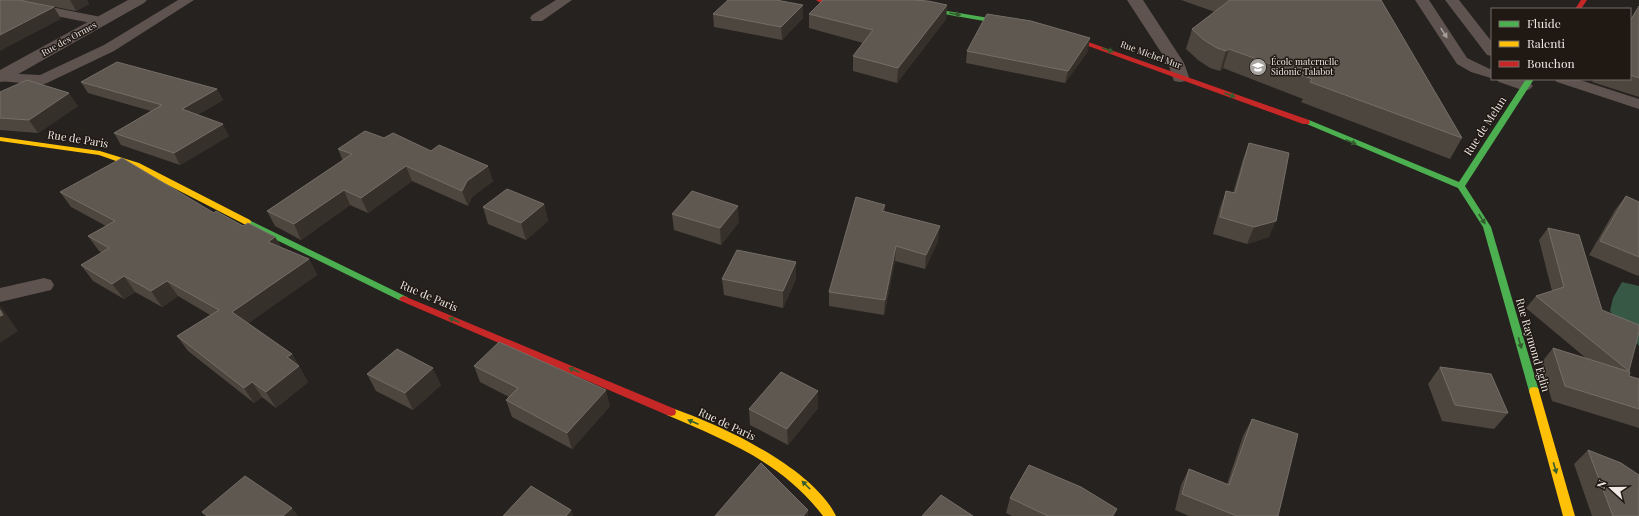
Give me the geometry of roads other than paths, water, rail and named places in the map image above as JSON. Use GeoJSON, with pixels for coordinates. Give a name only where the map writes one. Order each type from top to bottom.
{"type":"FeatureCollection","features":[{"type":"Feature","properties":{"kind":"street","name":"Rue des Ormes"},"geometry":{"type":"LineString","coordinates":[[0,77],[138,0]]}},
{"type":"Feature","properties":{"kind":"street"},"geometry":{"type":"LineString","coordinates":[[818,0],[858,3]]}},
{"type":"Feature","properties":{"kind":"street"},"geometry":{"type":"LineString","coordinates":[[1135,0],[1176,63],[1180,77]]}},
{"type":"Feature","properties":{"kind":"street"},"geometry":{"type":"LineString","coordinates":[[904,7],[927,9],[1022,25]]}},
{"type":"Feature","properties":{"kind":"street","name":"Rue Michel Mur"},"geometry":{"type":"LineString","coordinates":[[1052,32],[1074,38],[1305,122],[1461,186]]}},
{"type":"Feature","properties":{"kind":"street","name":"Rue de Melun"},"geometry":{"type":"LineString","coordinates":[[1461,186],[1528,82]]}},
{"type":"Feature","properties":{"kind":"street","name":"Rue de Paris"},"geometry":{"type":"LineString","coordinates":[[0,139],[100,153],[136,165],[292,245],[386,291],[717,432],[757,452],[805,483],[830,516]]}},
{"type":"Feature","properties":{"kind":"street","name":"Rue Raymond Eglin"},"geometry":{"type":"LineString","coordinates":[[1461,186],[1487,227],[1569,516]]}},
{"type":"Feature","properties":{"kind":"lane"},"geometry":{"type":"LineString","coordinates":[[0,77],[42,80],[109,48],[187,0]]}},
{"type":"Feature","properties":{"kind":"lane"},"geometry":{"type":"LineString","coordinates":[[537,18],[565,0]]}},
{"type":"Feature","properties":{"kind":"lane"},"geometry":{"type":"LineString","coordinates":[[1422,0],[1462,61],[1476,69],[1491,75]]}},
{"type":"Feature","properties":{"kind":"lane"},"geometry":{"type":"LineString","coordinates":[[1452,0],[1491,51]]}},
{"type":"Feature","properties":{"kind":"lane"},"geometry":{"type":"LineString","coordinates":[[25,6],[101,21]]}},
{"type":"Feature","properties":{"kind":"lane"},"geometry":{"type":"LineString","coordinates":[[1512,80],[1528,82]]}},
{"type":"Feature","properties":{"kind":"lane"},"geometry":{"type":"LineString","coordinates":[[1565,80],[1639,104]]}},
{"type":"Feature","properties":{"kind":"lane"},"geometry":{"type":"LineString","coordinates":[[0,295],[44,285]]}},
{"type":"Feature","properties":{"kind":"place","name":"École maternelle Sidonie Talabot"},"geometry":{"type":"Point","coordinates":[1258,67]}}]}
